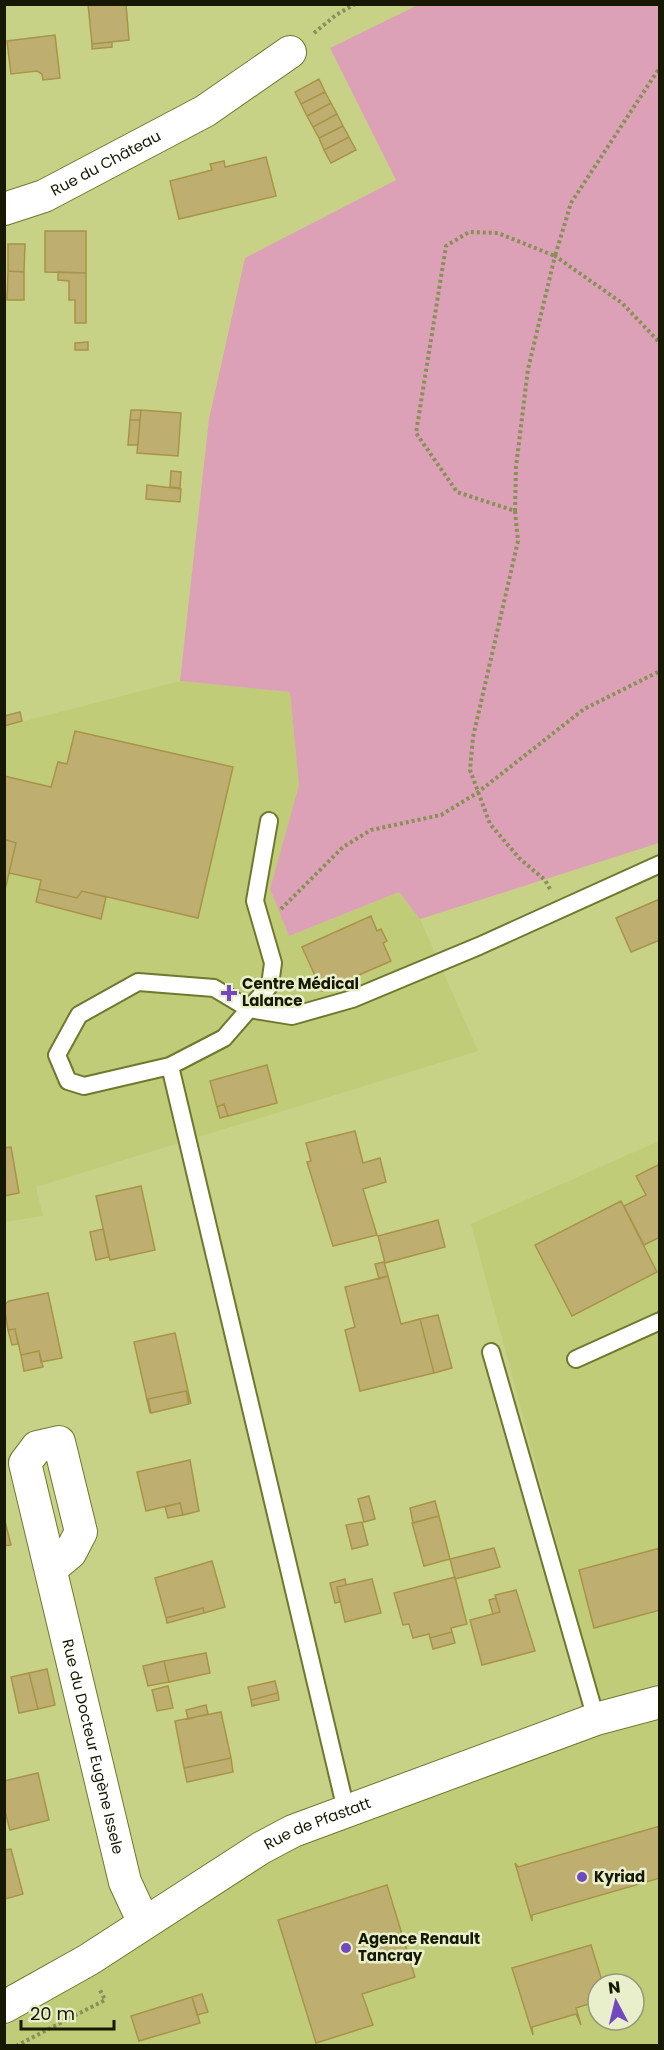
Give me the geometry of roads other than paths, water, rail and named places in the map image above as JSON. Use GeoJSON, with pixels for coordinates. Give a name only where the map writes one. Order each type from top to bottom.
{"type":"FeatureCollection","features":[{"type":"Feature","properties":{"kind":"street","name":"Rue du Château"},"geometry":{"type":"LineString","coordinates":[[4,209],[44,196],[205,111],[290,52]]}},
{"type":"Feature","properties":{"kind":"street","name":"Rue du Docteur Eugène Issele"},"geometry":{"type":"LineString","coordinates":[[52,1568],[126,1882],[144,1923]]}},
{"type":"Feature","properties":{"kind":"street","name":"Rue de Pfastatt"},"geometry":{"type":"LineString","coordinates":[[4,2007],[88,1960],[261,1848],[293,1832],[346,1810],[596,1719],[660,1702]]}},
{"type":"Feature","properties":{"kind":"lane"},"geometry":{"type":"LineString","coordinates":[[268,820],[255,901],[273,963],[270,985],[249,1009],[224,1038],[170,1066],[84,1086],[68,1081],[57,1055],[79,1015],[138,982],[214,988],[249,1009],[292,1016],[352,999],[479,946],[660,864]]}},
{"type":"Feature","properties":{"kind":"lane"},"geometry":{"type":"LineString","coordinates":[[170,1066],[346,1810]]}},
{"type":"Feature","properties":{"kind":"lane"},"geometry":{"type":"LineString","coordinates":[[576,1359],[660,1321]]}},
{"type":"Feature","properties":{"kind":"lane"},"geometry":{"type":"LineString","coordinates":[[491,1352],[596,1719]]}},
{"type":"Feature","properties":{"kind":"place","name":"Centre Médical Lalance"},"geometry":{"type":"Point","coordinates":[229,993]}},
{"type":"Feature","properties":{"kind":"place","name":"Kyriad"},"geometry":{"type":"Point","coordinates":[582,1877]}},
{"type":"Feature","properties":{"kind":"place","name":"Agence Renault Tancray"},"geometry":{"type":"Point","coordinates":[346,1948]}}]}
